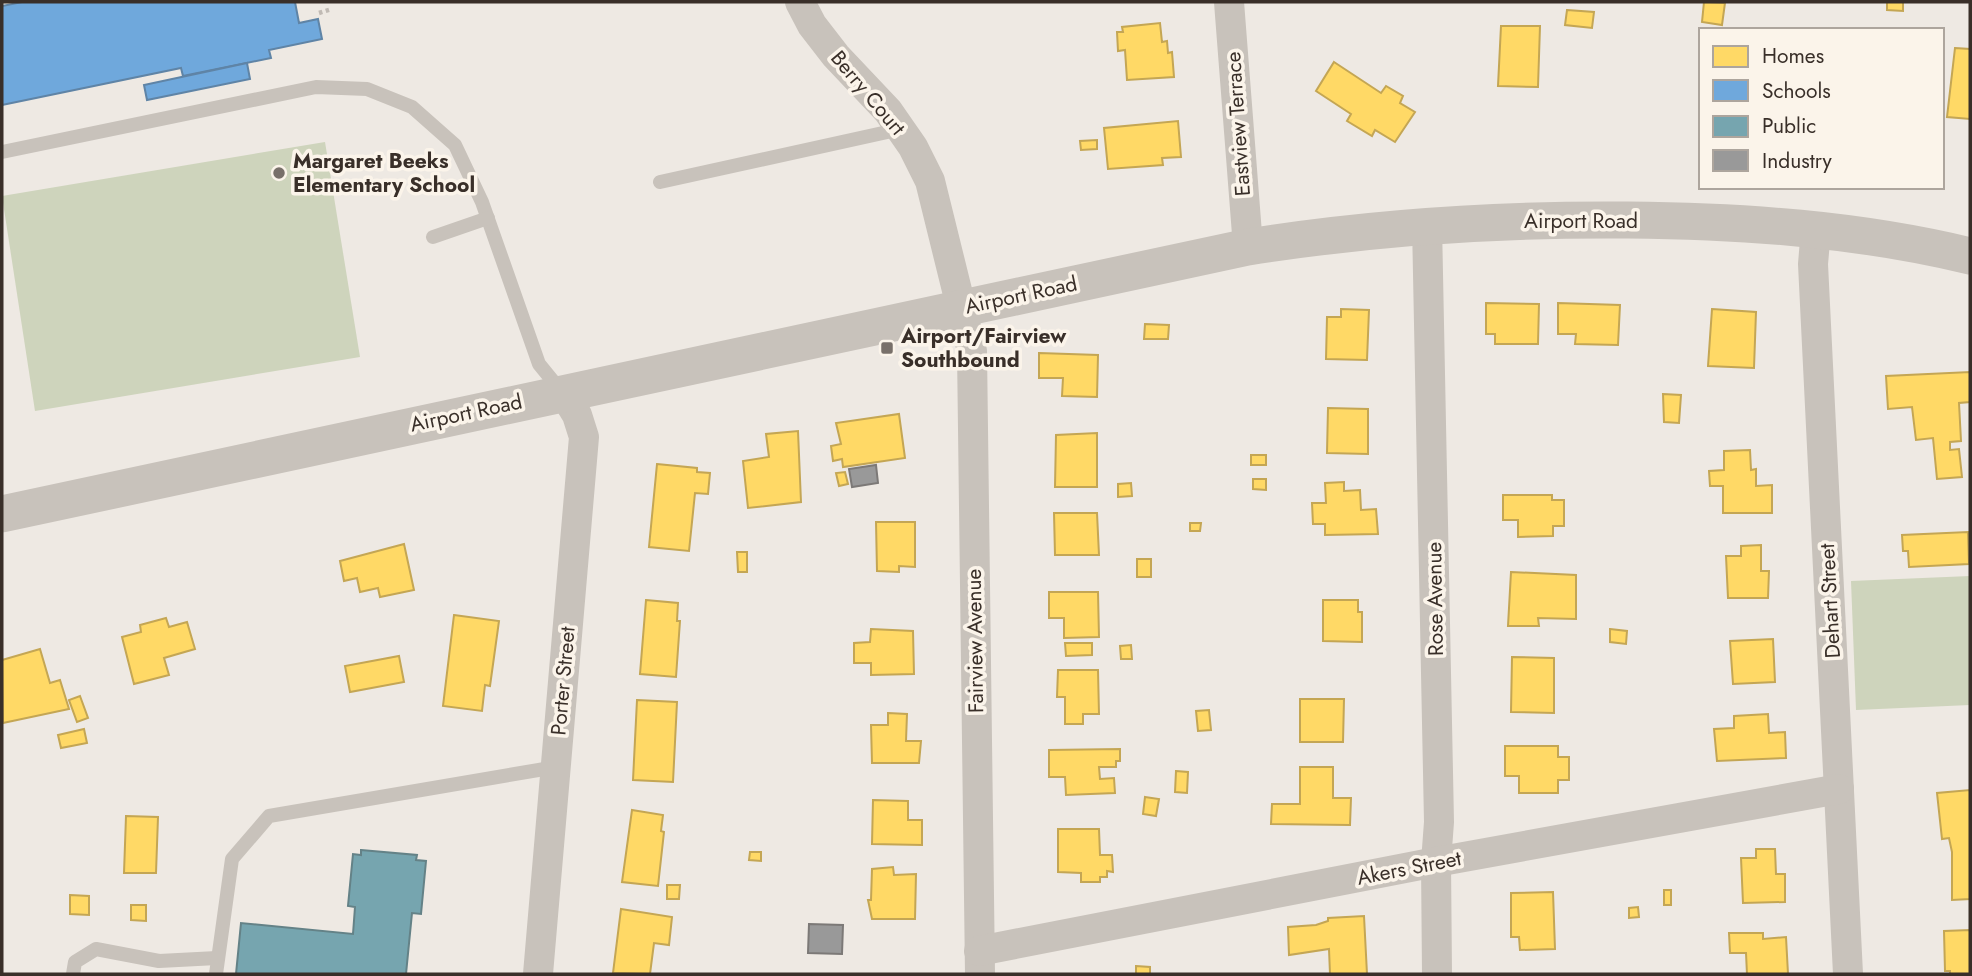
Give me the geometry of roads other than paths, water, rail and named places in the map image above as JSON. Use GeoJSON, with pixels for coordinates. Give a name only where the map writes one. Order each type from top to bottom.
{"type":"FeatureCollection","features":[{"type":"Feature","properties":{"kind":"street","name":"Berry Court"},"geometry":{"type":"LineString","coordinates":[[800,2],[812,24],[836,56],[888,111],[930,181],[962,308]]}},
{"type":"Feature","properties":{"kind":"street","name":"Eastview Terrace"},"geometry":{"type":"LineString","coordinates":[[1229,2],[1248,247]]}},
{"type":"Feature","properties":{"kind":"street","name":"Airport Road"},"geometry":{"type":"LineString","coordinates":[[2,514],[1248,247],[1334,233],[1427,224],[1646,220],[1816,229],[1970,256]]}},
{"type":"Feature","properties":{"kind":"street","name":"Rose Avenue"},"geometry":{"type":"LineString","coordinates":[[1427,224],[1439,808],[1436,862],[1437,974]]}},
{"type":"Feature","properties":{"kind":"street","name":"Dehart Street"},"geometry":{"type":"LineString","coordinates":[[1816,229],[1813,264],[1848,974]]}},
{"type":"Feature","properties":{"kind":"street","name":"Fairview Avenue"},"geometry":{"type":"LineString","coordinates":[[962,308],[972,351],[979,963]]}},
{"type":"Feature","properties":{"kind":"street","name":"Porter Street"},"geometry":{"type":"LineString","coordinates":[[538,974],[584,437],[577,415],[563,392]]}},
{"type":"Feature","properties":{"kind":"street","name":"Akers Street"},"geometry":{"type":"LineString","coordinates":[[979,963],[1436,862],[1839,789]]}},
{"type":"Feature","properties":{"kind":"lane"},"geometry":{"type":"LineString","coordinates":[[2,152],[316,87],[367,89],[412,107],[455,145],[488,218],[539,364],[563,392]]}},
{"type":"Feature","properties":{"kind":"lane"},"geometry":{"type":"LineString","coordinates":[[660,182],[901,129]]}},
{"type":"Feature","properties":{"kind":"lane"},"geometry":{"type":"LineString","coordinates":[[433,237],[488,218]]}},
{"type":"Feature","properties":{"kind":"lane"},"geometry":{"type":"LineString","coordinates":[[216,974],[232,859],[270,816],[556,767]]}},
{"type":"Feature","properties":{"kind":"lane"},"geometry":{"type":"LineString","coordinates":[[73,974],[75,962],[96,949],[159,961],[218,958]]}},
{"type":"Feature","properties":{"kind":"place","name":"Margaret Beeks Elementary School"},"geometry":{"type":"Point","coordinates":[279,173]}},
{"type":"Feature","properties":{"kind":"place","name":"Airport/Fairview Southbound"},"geometry":{"type":"Point","coordinates":[887,348]}}]}
